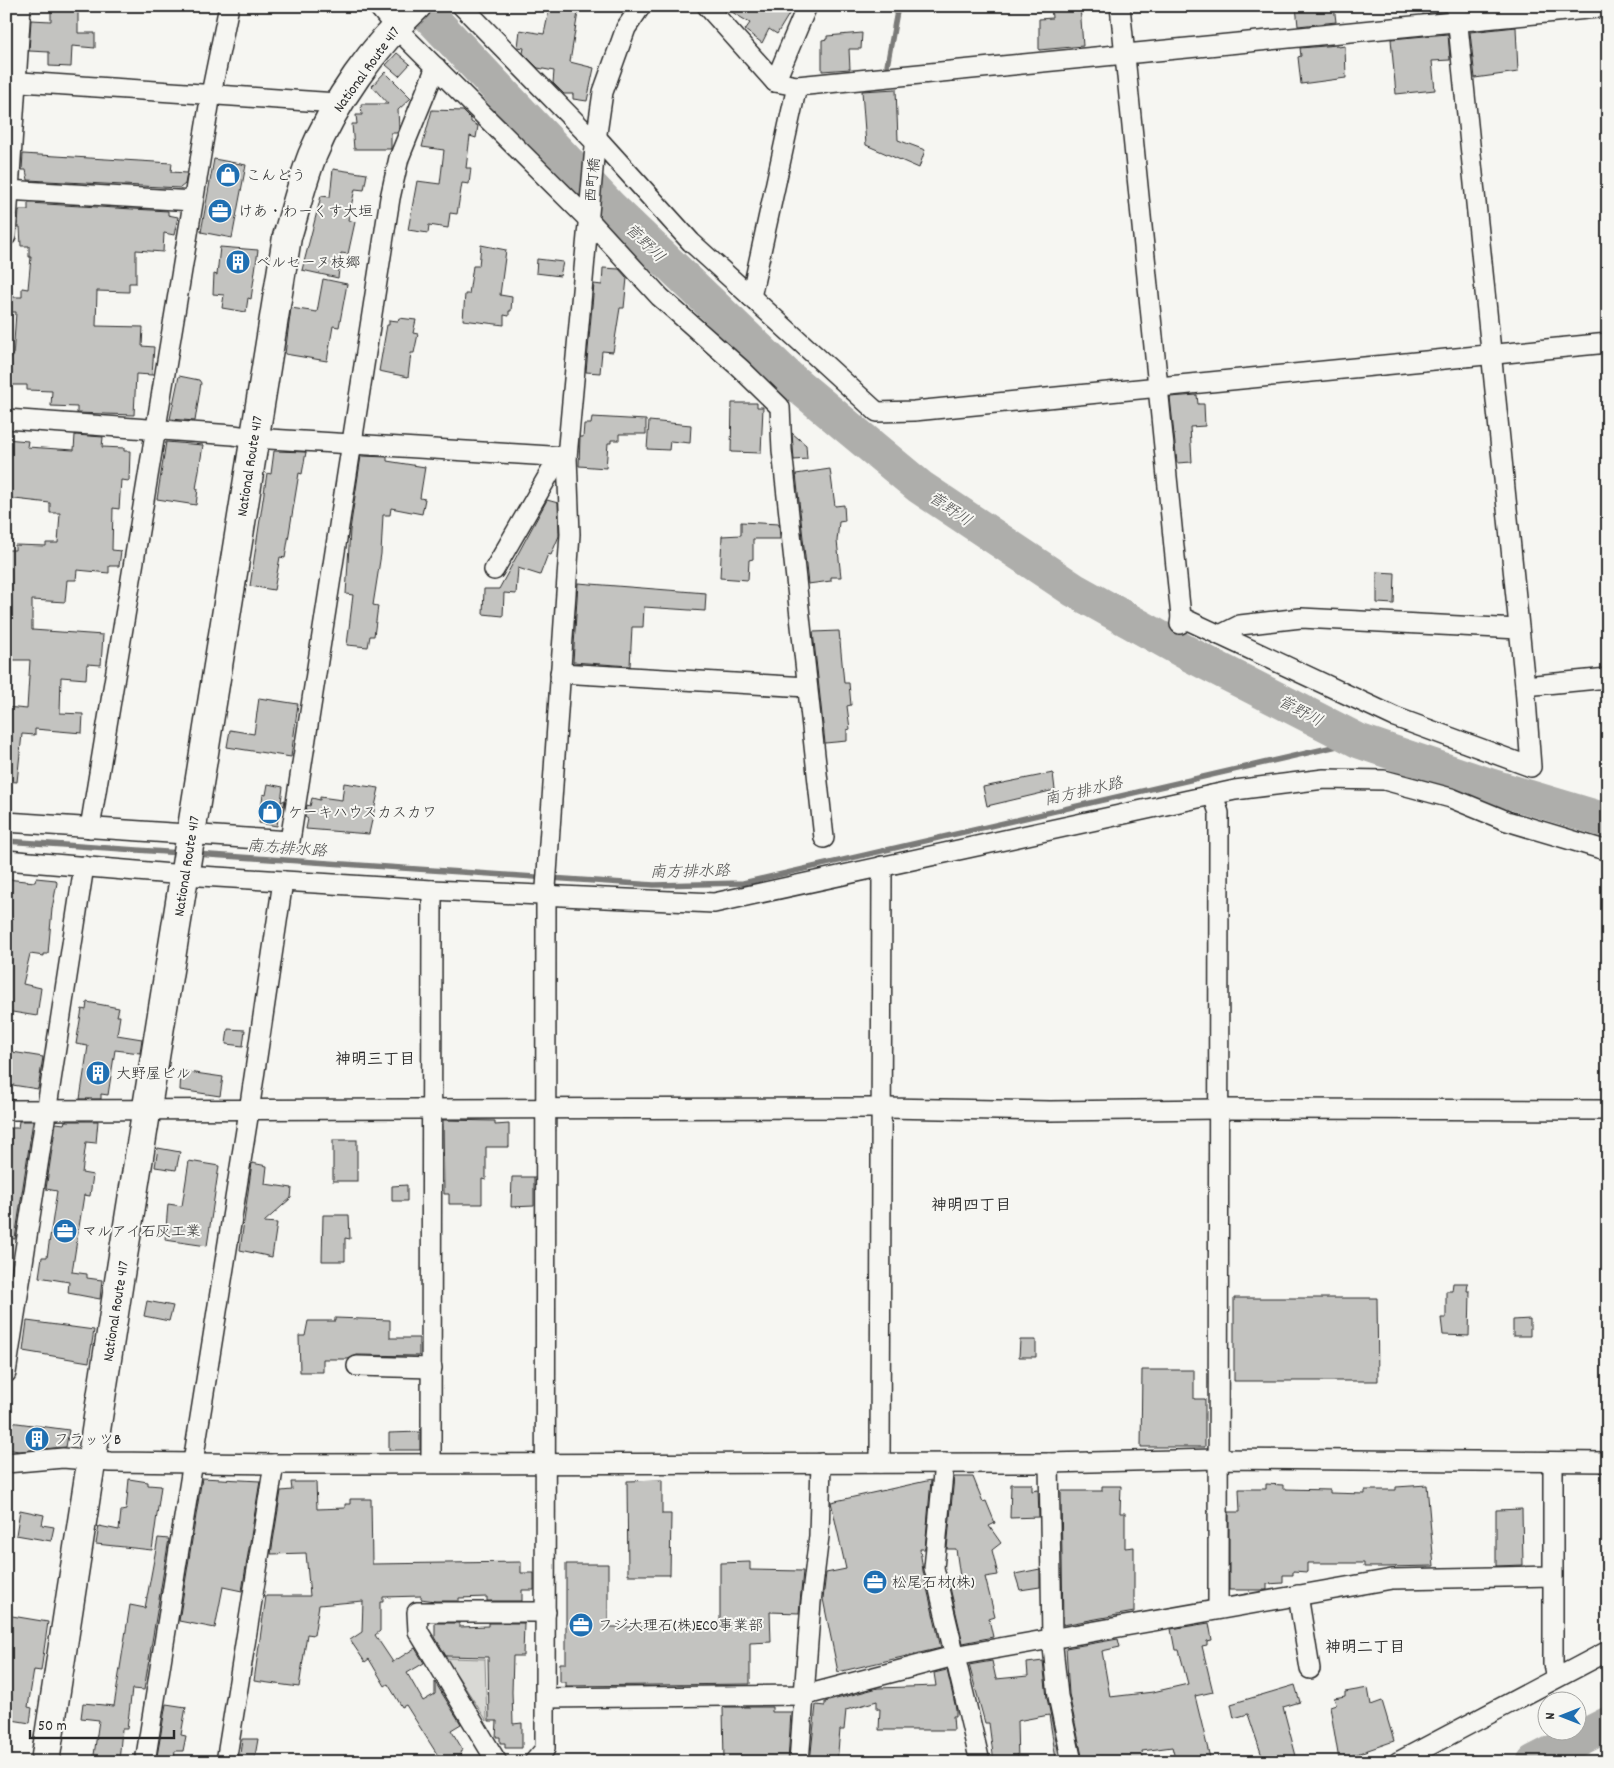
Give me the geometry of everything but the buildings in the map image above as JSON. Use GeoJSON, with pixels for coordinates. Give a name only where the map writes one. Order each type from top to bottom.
{"type":"FeatureCollection","features":[{"type":"Feature","properties":{"kind":"highway","name":"National Route 417"},"geometry":{"type":"LineString","coordinates":[[45,1762],[253,438],[287,237],[312,157],[337,103],[405,17]]}},
{"type":"Feature","properties":{"kind":"street"},"geometry":{"type":"LineString","coordinates":[[6,236],[11,82],[21,6]]}},
{"type":"Feature","properties":{"kind":"street"},"geometry":{"type":"LineString","coordinates":[[90,828],[211,94],[229,6]]}},
{"type":"Feature","properties":{"kind":"street"},"geometry":{"type":"LineString","coordinates":[[378,6],[405,17],[436,67],[589,216],[660,296],[780,407],[782,450],[824,838]]}},
{"type":"Feature","properties":{"kind":"street"},"geometry":{"type":"LineString","coordinates":[[462,6],[691,242],[877,412],[914,411],[1608,343]]}},
{"type":"Feature","properties":{"kind":"street","name":"西町橋"},"geometry":{"type":"LineString","coordinates":[[534,1762],[545,1749],[547,1462],[546,892],[570,534],[563,457],[596,142],[603,92],[626,28],[641,6]]}},
{"type":"Feature","properties":{"kind":"street"},"geometry":{"type":"LineString","coordinates":[[707,6],[775,82],[797,86],[1125,56],[1457,14],[1608,6]]}},
{"type":"Feature","properties":{"kind":"street"},"geometry":{"type":"LineString","coordinates":[[775,82],[806,6]]}},
{"type":"Feature","properties":{"kind":"street"},"geometry":{"type":"LineString","coordinates":[[1120,6],[1181,620],[1220,635],[1396,717],[1531,767],[1525,686],[1457,14]]}},
{"type":"Feature","properties":{"kind":"street"},"geometry":{"type":"LineString","coordinates":[[6,860],[84,866],[290,841],[390,198],[399,158],[436,67]]}},
{"type":"Feature","properties":{"kind":"street"},"geometry":{"type":"LineString","coordinates":[[11,82],[337,103]]}},
{"type":"Feature","properties":{"kind":"street"},"geometry":{"type":"LineString","coordinates":[[751,297],[797,86]]}},
{"type":"Feature","properties":{"kind":"street"},"geometry":{"type":"LineString","coordinates":[[8,190],[193,201]]}},
{"type":"Feature","properties":{"kind":"street"},"geometry":{"type":"LineString","coordinates":[[6,419],[253,438],[563,457],[494,570]]}},
{"type":"Feature","properties":{"kind":"street"},"geometry":{"type":"LineString","coordinates":[[1220,635],[1240,625],[1301,618],[1519,629]]}},
{"type":"Feature","properties":{"kind":"street"},"geometry":{"type":"LineString","coordinates":[[560,673],[807,687]]}},
{"type":"Feature","properties":{"kind":"street"},"geometry":{"type":"LineString","coordinates":[[1525,686],[1608,678]]}},
{"type":"Feature","properties":{"kind":"street"},"geometry":{"type":"LineString","coordinates":[[6,822],[90,828],[282,881],[432,890],[546,892],[714,903],[1213,795],[1324,779],[1384,780],[1451,798],[1507,821],[1608,851]]}},
{"type":"Feature","properties":{"kind":"street"},"geometry":{"type":"LineString","coordinates":[[1213,795],[1219,813],[1216,1459],[1218,1608]]}},
{"type":"Feature","properties":{"kind":"street"},"geometry":{"type":"LineString","coordinates":[[6,1373],[84,866]]}},
{"type":"Feature","properties":{"kind":"street"},"geometry":{"type":"LineString","coordinates":[[880,1463],[882,866]]}},
{"type":"Feature","properties":{"kind":"street"},"geometry":{"type":"LineString","coordinates":[[145,1762],[191,1463],[249,1110],[282,881]]}},
{"type":"Feature","properties":{"kind":"street"},"geometry":{"type":"LineString","coordinates":[[432,890],[432,1462]]}},
{"type":"Feature","properties":{"kind":"street"},"geometry":{"type":"LineString","coordinates":[[6,1110],[882,1108],[1050,1111],[1218,1109],[1608,1110]]}},
{"type":"Feature","properties":{"kind":"street"},"geometry":{"type":"LineString","coordinates":[[357,1366],[432,1368]]}},
{"type":"Feature","properties":{"kind":"street"},"geometry":{"type":"LineString","coordinates":[[6,1463],[63,1458],[91,1461],[274,1464],[432,1462],[1050,1463],[1216,1459],[1608,1462]]}},
{"type":"Feature","properties":{"kind":"street"},"geometry":{"type":"LineString","coordinates":[[1553,1462],[1553,1664],[1556,1677]]}},
{"type":"Feature","properties":{"kind":"street"},"geometry":{"type":"LineString","coordinates":[[799,1762],[806,1695],[811,1602],[819,1536],[821,1463]]}},
{"type":"Feature","properties":{"kind":"street"},"geometry":{"type":"LineString","coordinates":[[944,1463],[934,1568],[980,1762]]}},
{"type":"Feature","properties":{"kind":"street"},"geometry":{"type":"LineString","coordinates":[[1050,1463],[1052,1637],[1058,1696],[1072,1762]]}},
{"type":"Feature","properties":{"kind":"street"},"geometry":{"type":"LineString","coordinates":[[226,1762],[274,1464]]}},
{"type":"Feature","properties":{"kind":"street"},"geometry":{"type":"LineString","coordinates":[[546,1698],[806,1695],[954,1656],[1052,1637],[1392,1579],[1552,1576]]}},
{"type":"Feature","properties":{"kind":"street"},"geometry":{"type":"LineString","coordinates":[[1298,1595],[1310,1669]]}},
{"type":"Feature","properties":{"kind":"street"},"geometry":{"type":"LineString","coordinates":[[497,1762],[418,1631],[418,1612],[546,1612]]}},
{"type":"Feature","properties":{"kind":"street"},"geometry":{"type":"LineString","coordinates":[[1398,1762],[1608,1651]]}},
{"type":"Feature","properties":{"kind":"shaded area"},"geometry":{"type":"Polygon","coordinates":[[[446,1658],[485,1659],[487,1721],[446,1658]]]}},
{"type":"Feature","properties":{"kind":"waterway","name":"菅野川"},"geometry":{"type":"LineString","coordinates":[[420,6],[611,208],[789,378],[920,487],[1074,590],[1189,654],[1359,741],[1491,786],[1608,821]]}},
{"type":"Feature","properties":{"kind":"waterway"},"geometry":{"type":"LineString","coordinates":[[887,66],[898,6]]}},
{"type":"Feature","properties":{"kind":"waterway","name":"南方排水路"},"geometry":{"type":"LineString","coordinates":[[195,854],[654,885],[743,883],[1359,741]]}},
{"type":"Feature","properties":{"kind":"waterway","name":"南方排水路"},"geometry":{"type":"LineString","coordinates":[[6,841],[181,853]]}},
{"type":"Feature","properties":{"kind":"waterway"},"geometry":{"type":"LineString","coordinates":[[1534,1762],[1608,1724]]}},
{"type":"Feature","properties":{"kind":"place","name":"こんどう"},"geometry":{"type":"Point","coordinates":[228,175]}},
{"type":"Feature","properties":{"kind":"place","name":"けあ・わーくす大垣"},"geometry":{"type":"Point","coordinates":[220,211]}},
{"type":"Feature","properties":{"kind":"place","name":"ベルセーヌ枝郷"},"geometry":{"type":"Point","coordinates":[238,262]}},
{"type":"Feature","properties":{"kind":"place","name":"ケーキハウスカスカワ"},"geometry":{"type":"Point","coordinates":[270,812]}},
{"type":"Feature","properties":{"kind":"place","name":"大野屋ビル"},"geometry":{"type":"Point","coordinates":[98,1073]}},
{"type":"Feature","properties":{"kind":"place","name":"マルアイ石灰工業"},"geometry":{"type":"Point","coordinates":[65,1231]}},
{"type":"Feature","properties":{"kind":"place","name":"フラッツB"},"geometry":{"type":"Point","coordinates":[37,1439]}},
{"type":"Feature","properties":{"kind":"place","name":"松尾石材(株)"},"geometry":{"type":"Point","coordinates":[875,1582]}},
{"type":"Feature","properties":{"kind":"place","name":"フジ大理石(株)ECO事業部"},"geometry":{"type":"Point","coordinates":[581,1625]}},
{"type":"Feature","properties":{"kind":"district","name":"神明三丁目"},"geometry":{"type":"Point","coordinates":[375,1058]}},
{"type":"Feature","properties":{"kind":"district","name":"神明四丁目"},"geometry":{"type":"Point","coordinates":[971,1204]}},
{"type":"Feature","properties":{"kind":"district","name":"神明二丁目"},"geometry":{"type":"Point","coordinates":[1365,1646]}}]}
